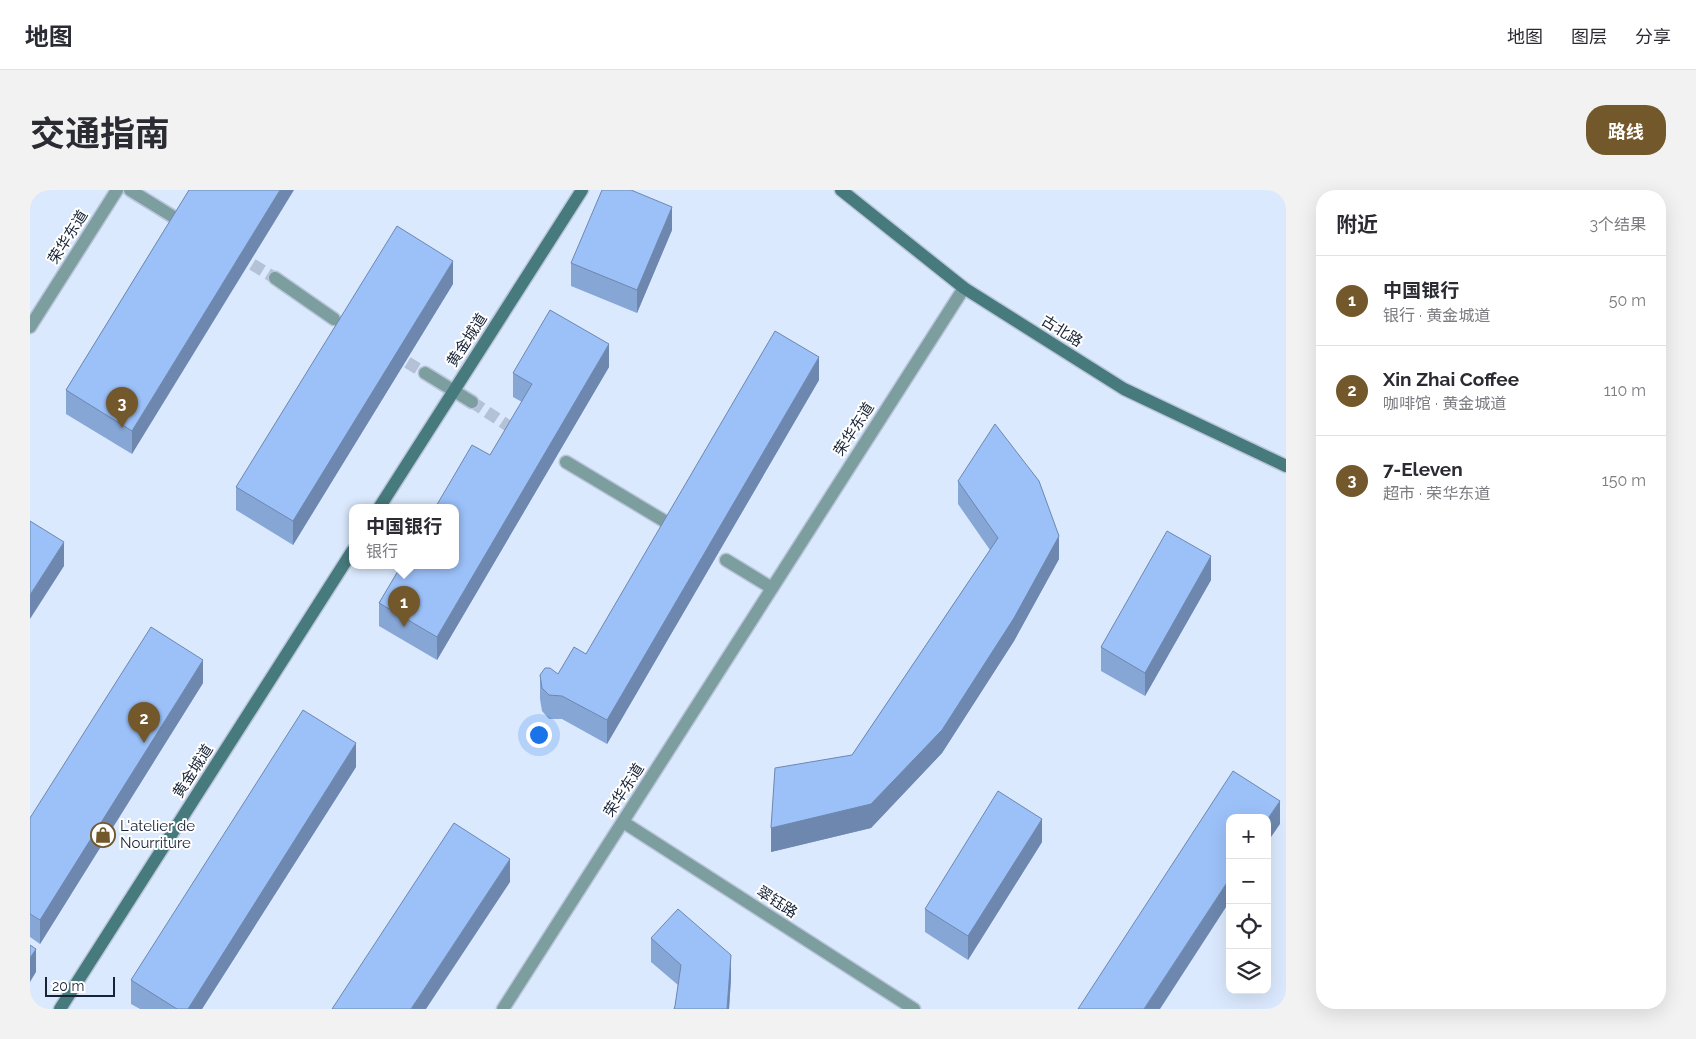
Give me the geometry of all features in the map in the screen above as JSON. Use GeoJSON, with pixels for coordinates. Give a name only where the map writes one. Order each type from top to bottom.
{"type":"FeatureCollection","features":[{"type":"Feature","properties":{"kind":"street","name":"荣华东道"},"geometry":{"type":"LineString","coordinates":[[30,327],[117,190]]}},
{"type":"Feature","properties":{"kind":"street"},"geometry":{"type":"LineString","coordinates":[[130,190],[172,216]]}},
{"type":"Feature","properties":{"kind":"street","name":"黄金城道"},"geometry":{"type":"LineString","coordinates":[[382,504],[582,190]]}},
{"type":"Feature","properties":{"kind":"street","name":"古北路"},"geometry":{"type":"LineString","coordinates":[[841,190],[964,288],[1124,389],[1286,466]]}},
{"type":"Feature","properties":{"kind":"street"},"geometry":{"type":"LineString","coordinates":[[275,278],[334,319]]}},
{"type":"Feature","properties":{"kind":"street","name":"荣华东道"},"geometry":{"type":"LineString","coordinates":[[503,1009],[964,288]]}},
{"type":"Feature","properties":{"kind":"street"},"geometry":{"type":"LineString","coordinates":[[425,372],[472,402]]}},
{"type":"Feature","properties":{"kind":"street"},"geometry":{"type":"LineString","coordinates":[[566,462],[666,522]]}},
{"type":"Feature","properties":{"kind":"street","name":"黄金城道"},"geometry":{"type":"LineString","coordinates":[[60,1009],[349,556]]}},
{"type":"Feature","properties":{"kind":"street"},"geometry":{"type":"LineString","coordinates":[[726,560],[772,588]]}},
{"type":"Feature","properties":{"kind":"street","name":"翠钰路"},"geometry":{"type":"LineString","coordinates":[[622,822],[914,1009]]}},
{"type":"Feature","properties":{"kind":"building"},"geometry":{"type":"Polygon","coordinates":[[[189,190],[280,190],[132,431],[66,390],[189,190]]]}},
{"type":"Feature","properties":{"kind":"building"},"geometry":{"type":"Polygon","coordinates":[[[602,190],[631,190],[672,207],[637,290],[571,263],[602,190]]]}},
{"type":"Feature","properties":{"kind":"building"},"geometry":{"type":"Polygon","coordinates":[[[397,226],[453,261],[293,521],[236,487],[397,226]]]}},
{"type":"Feature","properties":{"kind":"building"},"geometry":{"type":"Polygon","coordinates":[[[550,310],[609,344],[437,637],[379,603],[399,569],[459,569],[459,504],[437,504],[472,445],[490,455],[532,384],[513,373],[550,310]]]}},
{"type":"Feature","properties":{"kind":"building"},"geometry":{"type":"Polygon","coordinates":[[[775,331],[819,357],[607,720],[562,696],[549,695],[542,688],[540,675],[545,668],[550,668],[558,674],[574,647],[586,654],[775,331]]]}},
{"type":"Feature","properties":{"kind":"building"},"geometry":{"type":"Polygon","coordinates":[[[995,424],[1039,481],[1059,536],[1014,618],[942,730],[871,804],[771,828],[775,768],[852,755],[998,538],[958,481],[995,424]]]}},
{"type":"Feature","properties":{"kind":"building"},"geometry":{"type":"Polygon","coordinates":[[[30,521],[64,542],[30,595],[30,521]]]}},
{"type":"Feature","properties":{"kind":"building"},"geometry":{"type":"Polygon","coordinates":[[[1167,531],[1211,556],[1145,673],[1101,647],[1167,531]]]}},
{"type":"Feature","properties":{"kind":"building"},"geometry":{"type":"Polygon","coordinates":[[[151,627],[203,660],[40,920],[30,914],[30,818],[151,627]]]}},
{"type":"Feature","properties":{"kind":"building"},"geometry":{"type":"Polygon","coordinates":[[[303,710],[356,743],[188,1009],[177,1009],[131,980],[303,710]]]}},
{"type":"Feature","properties":{"kind":"building"},"geometry":{"type":"Polygon","coordinates":[[[1233,771],[1280,801],[1271,814],[1226,814],[1226,884],[1144,1009],[1078,1009],[1233,771]]]}},
{"type":"Feature","properties":{"kind":"building"},"geometry":{"type":"Polygon","coordinates":[[[998,791],[1042,819],[968,936],[925,909],[998,791]]]}},
{"type":"Feature","properties":{"kind":"building"},"geometry":{"type":"Polygon","coordinates":[[[454,823],[510,859],[411,1009],[332,1009],[454,823]]]}},
{"type":"Feature","properties":{"kind":"building"},"geometry":{"type":"Polygon","coordinates":[[[678,909],[731,955],[727,1009],[674,1009],[681,965],[651,938],[678,909]]]}},
{"type":"Feature","properties":{"kind":"building"},"geometry":{"type":"Polygon","coordinates":[[[30,945],[36,949],[30,958],[30,945]]]}},
{"type":"Feature","properties":{"kind":"tunnel"},"geometry":{"type":"LineString","coordinates":[[237,255],[275,278]]}},
{"type":"Feature","properties":{"kind":"tunnel"},"geometry":{"type":"LineString","coordinates":[[392,353],[425,373]]}},
{"type":"Feature","properties":{"kind":"tunnel"},"geometry":{"type":"LineString","coordinates":[[472,402],[522,435]]}},
{"type":"Feature","properties":{"kind":"place","name":"7-Eleven"},"geometry":{"type":"Point","coordinates":[122,428]}},
{"type":"Feature","properties":{"kind":"place","name":"中国银行"},"geometry":{"type":"Point","coordinates":[404,627]}},
{"type":"Feature","properties":{"kind":"place","name":"Xin Zhai Coffee"},"geometry":{"type":"Point","coordinates":[144,743]}},
{"type":"Feature","properties":{"kind":"place","name":"L'atelier de Nourriture"},"geometry":{"type":"Point","coordinates":[103,835]}}]}
